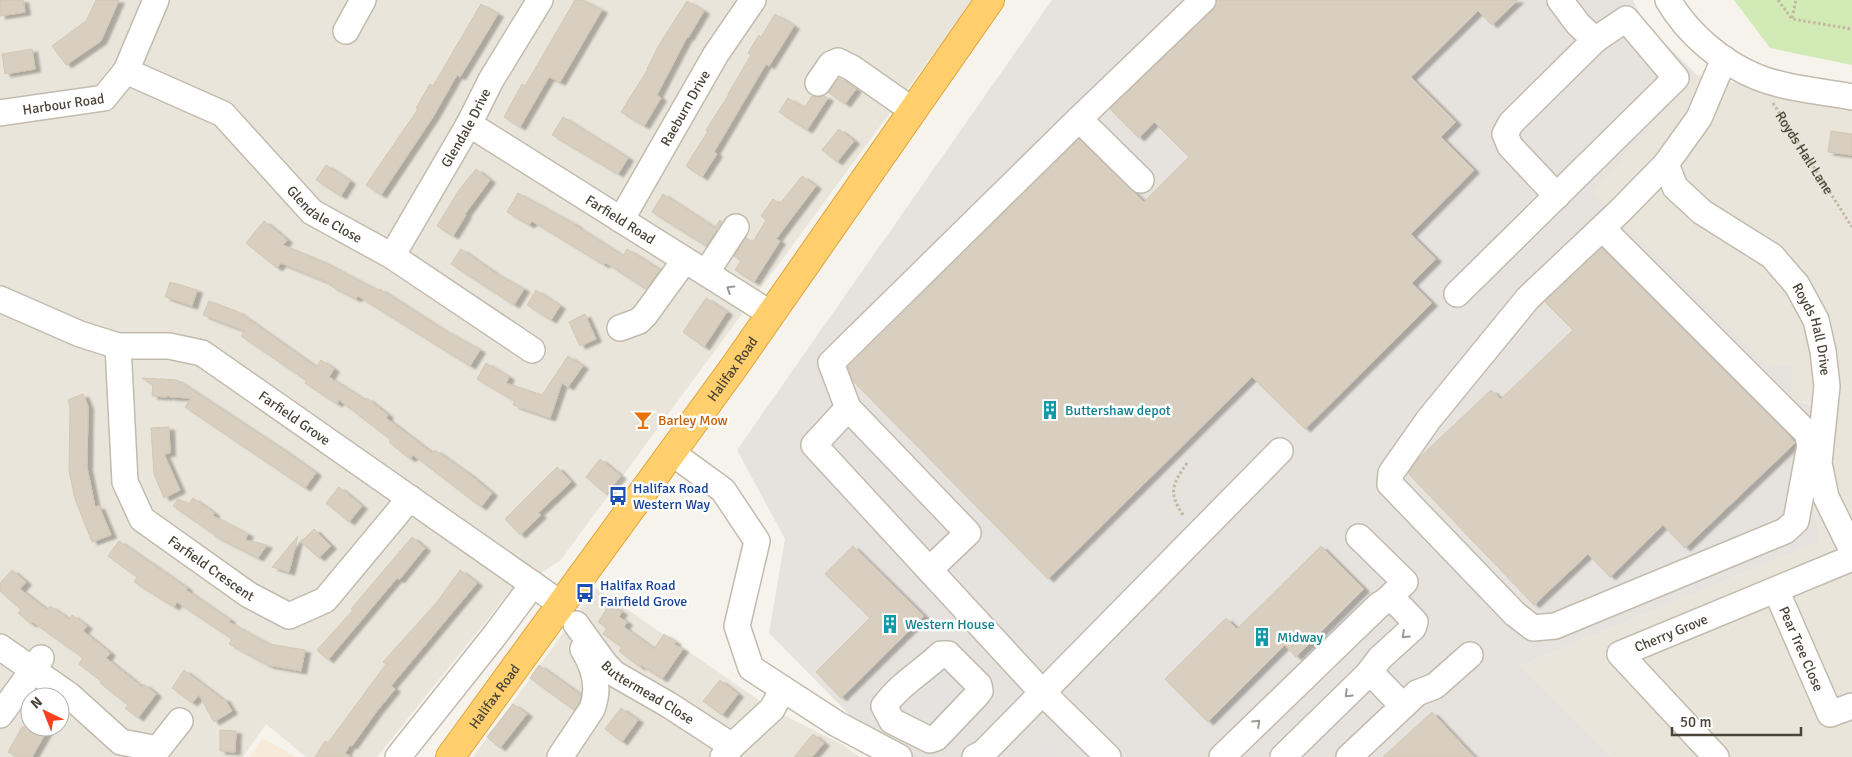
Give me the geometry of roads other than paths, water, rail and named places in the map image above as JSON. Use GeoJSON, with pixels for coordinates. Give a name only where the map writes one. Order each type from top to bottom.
{"type":"FeatureCollection","features":[{"type":"Feature","properties":{"kind":"highway","name":"Halifax Road"},"geometry":{"type":"LineString","coordinates":[[450,757],[563,615],[672,453],[772,314],[990,0]]}},
{"type":"Feature","properties":{"kind":"street","name":"Harbour Road"},"geometry":{"type":"LineString","coordinates":[[0,113],[104,98],[126,71],[156,0]]}},
{"type":"Feature","properties":{"kind":"street"},"geometry":{"type":"LineString","coordinates":[[346,31],[363,0]]}},
{"type":"Feature","properties":{"kind":"street","name":"Glendale Drive"},"geometry":{"type":"LineString","coordinates":[[392,256],[469,124],[491,80],[540,0]]}},
{"type":"Feature","properties":{"kind":"street","name":"Raeburn Drive"},"geometry":{"type":"LineString","coordinates":[[621,220],[716,54],[753,0]]}},
{"type":"Feature","properties":{"kind":"street"},"geometry":{"type":"LineString","coordinates":[[929,570],[968,533],[848,408],[831,363],[1203,0]]}},
{"type":"Feature","properties":{"kind":"street"},"geometry":{"type":"LineString","coordinates":[[1560,0],[1578,24],[1594,40]]}},
{"type":"Feature","properties":{"kind":"street"},"geometry":{"type":"LineString","coordinates":[[1668,0],[1692,33],[1724,59],[1757,77],[1789,86],[1852,97]]}},
{"type":"Feature","properties":{"kind":"street"},"geometry":{"type":"LineString","coordinates":[[1457,294],[1557,196],[1676,78],[1626,19],[1594,40],[1511,123],[1505,134],[1510,146],[1557,196]]}},
{"type":"Feature","properties":{"kind":"street"},"geometry":{"type":"LineString","coordinates":[[1611,219],[1807,433],[1810,444],[1796,521],[1785,531],[1555,626],[1533,628],[1515,614],[1390,484],[1391,473],[1429,419],[1528,298],[1666,164],[1699,118],[1724,59]]}},
{"type":"Feature","properties":{"kind":"street"},"geometry":{"type":"LineString","coordinates":[[818,83],[831,64],[838,61],[860,73],[912,110]]}},
{"type":"Feature","properties":{"kind":"street","name":"Glendale Close"},"geometry":{"type":"LineString","coordinates":[[126,71],[223,114],[312,212],[392,256],[532,350]]}},
{"type":"Feature","properties":{"kind":"street"},"geometry":{"type":"LineString","coordinates":[[1079,120],[1141,180]]}},
{"type":"Feature","properties":{"kind":"street","name":"Farfield Road"},"geometry":{"type":"LineString","coordinates":[[469,124],[772,314]]}},
{"type":"Feature","properties":{"kind":"street","name":"Royds Hall Drive"},"geometry":{"type":"LineString","coordinates":[[1666,164],[1675,187],[1702,212],[1772,256],[1797,286],[1816,320],[1823,351],[1827,386],[1819,463],[1826,498],[1852,550]]}},
{"type":"Feature","properties":{"kind":"street"},"geometry":{"type":"LineString","coordinates":[[706,274],[736,226]]}},
{"type":"Feature","properties":{"kind":"street"},"geometry":{"type":"LineString","coordinates":[[620,328],[639,321],[645,315],[685,260]]}},
{"type":"Feature","properties":{"kind":"street","name":"Farfield Grove"},"geometry":{"type":"LineString","coordinates":[[0,299],[80,334],[118,346],[169,346],[202,353],[533,584],[563,615],[573,636],[592,666],[596,687],[595,701],[592,709],[560,757]]}},
{"type":"Feature","properties":{"kind":"street","name":"Farfield Crescent"},"geometry":{"type":"LineString","coordinates":[[118,346],[126,482],[142,519],[249,595],[289,616],[325,600],[410,498]]}},
{"type":"Feature","properties":{"kind":"street"},"geometry":{"type":"LineString","coordinates":[[848,408],[814,445],[1042,692],[1108,757]]}},
{"type":"Feature","properties":{"kind":"street"},"geometry":{"type":"LineString","coordinates":[[981,756],[1280,451]]}},
{"type":"Feature","properties":{"kind":"street"},"geometry":{"type":"LineString","coordinates":[[672,453],[723,490],[757,541],[737,626],[751,668],[838,724],[899,757]]}},
{"type":"Feature","properties":{"kind":"street"},"geometry":{"type":"LineString","coordinates":[[1222,757],[1405,582],[1359,537]]}},
{"type":"Feature","properties":{"kind":"street","name":"Cherry Grove"},"geometry":{"type":"LineString","coordinates":[[1716,757],[1620,654],[1852,558]]}},
{"type":"Feature","properties":{"kind":"street"},"geometry":{"type":"LineString","coordinates":[[398,757],[533,584]]}},
{"type":"Feature","properties":{"kind":"street","name":"Pear Tree Close"},"geometry":{"type":"LineString","coordinates":[[1776,590],[1830,714],[1852,706]]}},
{"type":"Feature","properties":{"kind":"street"},"geometry":{"type":"LineString","coordinates":[[1283,757],[1370,672],[1380,658],[1413,628],[1415,622],[1396,602],[1387,600]]}},
{"type":"Feature","properties":{"kind":"street","name":"Buttermead Close"},"geometry":{"type":"LineString","coordinates":[[563,615],[615,674],[669,705],[728,751]]}},
{"type":"Feature","properties":{"kind":"street"},"geometry":{"type":"LineString","coordinates":[[0,647],[37,664],[121,742],[158,753],[180,721]]}},
{"type":"Feature","properties":{"kind":"street"},"geometry":{"type":"LineString","coordinates":[[1349,757],[1417,693],[1435,686],[1470,655]]}},
{"type":"Feature","properties":{"kind":"street"},"geometry":{"type":"LineString","coordinates":[[0,715],[37,664]]}},
{"type":"Feature","properties":{"kind":"street"},"geometry":{"type":"LineString","coordinates":[[1370,672],[1403,706]]}},
{"type":"Feature","properties":{"kind":"street"},"geometry":{"type":"LineString","coordinates":[[728,751],[772,709],[784,689]]}},
{"type":"Feature","properties":{"kind":"street"},"geometry":{"type":"LineString","coordinates":[[871,742],[892,721]]}},
{"type":"Feature","properties":{"kind":"place","name":"Buttershaw depot"},"geometry":{"type":"Point","coordinates":[1050,410]}},
{"type":"Feature","properties":{"kind":"place","name":"Barley Mow"},"geometry":{"type":"Point","coordinates":[643,420]}},
{"type":"Feature","properties":{"kind":"place","name":"Halifax Road Western Way"},"geometry":{"type":"Point","coordinates":[618,496]}},
{"type":"Feature","properties":{"kind":"place","name":"Halifax Road Fairfield Grove"},"geometry":{"type":"Point","coordinates":[585,593]}},
{"type":"Feature","properties":{"kind":"place","name":"Western House"},"geometry":{"type":"Point","coordinates":[890,624]}},
{"type":"Feature","properties":{"kind":"place","name":"Midway"},"geometry":{"type":"Point","coordinates":[1262,637]}}]}
